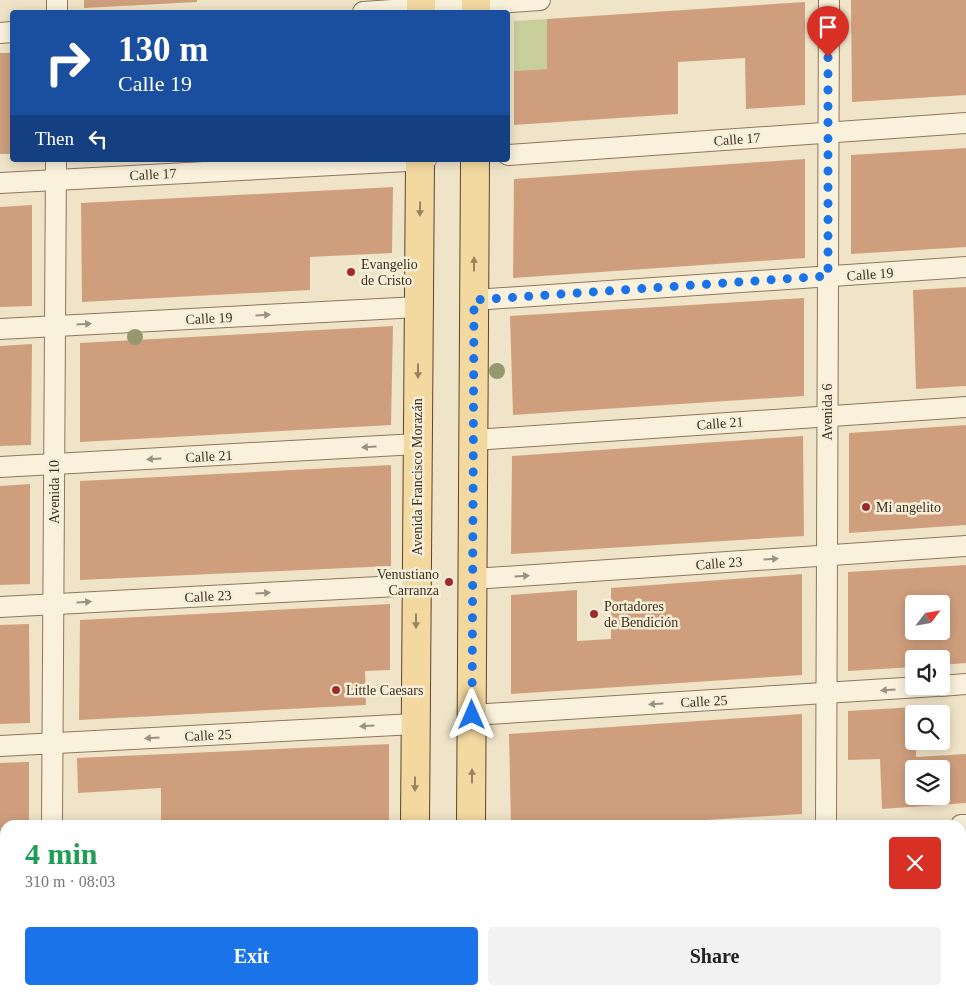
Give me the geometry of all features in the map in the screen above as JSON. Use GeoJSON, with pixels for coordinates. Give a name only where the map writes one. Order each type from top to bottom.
{"type":"FeatureCollection","features":[{"type":"Feature","properties":{"kind":"main road","name":"Avenida Francisco Morazán"},"geometry":{"type":"LineString","coordinates":[[415,820],[420,162]]}},
{"type":"Feature","properties":{"kind":"main road"},"geometry":{"type":"LineString","coordinates":[[471,820],[475,162]]}},
{"type":"Feature","properties":{"kind":"street"},"geometry":{"type":"LineString","coordinates":[[386,10],[476,6],[540,0]]}},
{"type":"Feature","properties":{"kind":"street","name":"Avenida 6"},"geometry":{"type":"LineString","coordinates":[[826,820],[828,0]]}},
{"type":"Feature","properties":{"kind":"street","name":"Calle 17"},"geometry":{"type":"LineString","coordinates":[[510,155],[966,123]]}},
{"type":"Feature","properties":{"kind":"street","name":"Calle 17"},"geometry":{"type":"LineString","coordinates":[[0,183],[56,170],[347,162]]}},
{"type":"Feature","properties":{"kind":"street","name":"Avenida 10"},"geometry":{"type":"LineString","coordinates":[[52,820],[56,170]]}},
{"type":"Feature","properties":{"kind":"street","name":"Calle 19"},"geometry":{"type":"LineString","coordinates":[[474,300],[966,267]]}},
{"type":"Feature","properties":{"kind":"street","name":"Calle 19"},"geometry":{"type":"LineString","coordinates":[[0,329],[418,307]]}},
{"type":"Feature","properties":{"kind":"street","name":"Calle 21"},"geometry":{"type":"LineString","coordinates":[[474,440],[966,407]]}},
{"type":"Feature","properties":{"kind":"street","name":"Calle 21"},"geometry":{"type":"LineString","coordinates":[[0,467],[417,444]]}},
{"type":"Feature","properties":{"kind":"street","name":"Calle 23"},"geometry":{"type":"LineString","coordinates":[[473,579],[966,546]]}},
{"type":"Feature","properties":{"kind":"street","name":"Calle 23"},"geometry":{"type":"LineString","coordinates":[[0,607],[416,585]]}},
{"type":"Feature","properties":{"kind":"street"},"geometry":{"type":"LineString","coordinates":[[950,685],[966,684]]}},
{"type":"Feature","properties":{"kind":"street","name":"Calle 25"},"geometry":{"type":"LineString","coordinates":[[472,715],[905,688]]}},
{"type":"Feature","properties":{"kind":"street","name":"Calle 25"},"geometry":{"type":"LineString","coordinates":[[0,746],[415,724]]}},
{"type":"Feature","properties":{"kind":"green space"},"geometry":{"type":"Polygon","coordinates":[[[547,19],[547,69],[514,71],[514,21],[547,19]]]}},
{"type":"Feature","properties":{"kind":"building"},"geometry":{"type":"Polygon","coordinates":[[[84,0],[197,0],[197,2],[84,8],[84,0]]]}},
{"type":"Feature","properties":{"kind":"building"},"geometry":{"type":"Polygon","coordinates":[[[851,0],[966,0],[966,95],[852,102],[851,0]]]}},
{"type":"Feature","properties":{"kind":"building"},"geometry":{"type":"Polygon","coordinates":[[[805,2],[805,105],[746,109],[745,58],[678,62],[678,114],[514,125],[514,71],[547,69],[547,19],[805,2]]]}},
{"type":"Feature","properties":{"kind":"building"},"geometry":{"type":"Polygon","coordinates":[[[0,53],[10,53],[10,154],[0,154],[0,53]]]}},
{"type":"Feature","properties":{"kind":"building"},"geometry":{"type":"Polygon","coordinates":[[[966,148],[966,247],[851,254],[851,155],[966,148]]]}},
{"type":"Feature","properties":{"kind":"building"},"geometry":{"type":"Polygon","coordinates":[[[805,159],[805,258],[513,278],[514,179],[805,159]]]}},
{"type":"Feature","properties":{"kind":"building"},"geometry":{"type":"Polygon","coordinates":[[[393,187],[392,253],[310,257],[310,290],[82,302],[81,203],[393,187]]]}},
{"type":"Feature","properties":{"kind":"building"},"geometry":{"type":"Polygon","coordinates":[[[32,205],[32,306],[0,307],[0,207],[32,205]]]}},
{"type":"Feature","properties":{"kind":"building"},"geometry":{"type":"Polygon","coordinates":[[[966,287],[966,386],[916,389],[913,290],[966,287]]]}},
{"type":"Feature","properties":{"kind":"building"},"geometry":{"type":"Polygon","coordinates":[[[804,298],[804,396],[513,415],[510,316],[804,298]]]}},
{"type":"Feature","properties":{"kind":"building"},"geometry":{"type":"Polygon","coordinates":[[[393,326],[391,425],[80,442],[80,343],[393,326]]]}},
{"type":"Feature","properties":{"kind":"building"},"geometry":{"type":"Polygon","coordinates":[[[32,344],[31,445],[0,446],[0,346],[32,344]]]}},
{"type":"Feature","properties":{"kind":"building"},"geometry":{"type":"Polygon","coordinates":[[[966,425],[966,525],[849,533],[849,433],[966,425]]]}},
{"type":"Feature","properties":{"kind":"building"},"geometry":{"type":"Polygon","coordinates":[[[803,436],[804,536],[511,554],[512,456],[803,436]]]}},
{"type":"Feature","properties":{"kind":"building"},"geometry":{"type":"Polygon","coordinates":[[[391,465],[391,566],[80,580],[80,481],[391,465]]]}},
{"type":"Feature","properties":{"kind":"building"},"geometry":{"type":"Polygon","coordinates":[[[30,484],[30,584],[0,585],[0,486],[30,484]]]}},
{"type":"Feature","properties":{"kind":"building"},"geometry":{"type":"Polygon","coordinates":[[[966,565],[966,663],[950,664],[950,650],[905,650],[905,668],[848,671],[848,572],[966,565]]]}},
{"type":"Feature","properties":{"kind":"building"},"geometry":{"type":"Polygon","coordinates":[[[802,574],[802,675],[511,694],[511,595],[577,590],[577,641],[611,639],[611,588],[802,574]]]}},
{"type":"Feature","properties":{"kind":"building"},"geometry":{"type":"Polygon","coordinates":[[[390,604],[390,670],[365,671],[366,705],[79,720],[80,620],[390,604]]]}},
{"type":"Feature","properties":{"kind":"building"},"geometry":{"type":"Polygon","coordinates":[[[29,624],[30,723],[0,724],[0,625],[29,624]]]}},
{"type":"Feature","properties":{"kind":"building"},"geometry":{"type":"Polygon","coordinates":[[[905,708],[905,750],[916,750],[916,757],[966,754],[966,803],[950,804],[950,760],[905,760],[905,805],[938,805],[882,809],[880,759],[848,760],[848,711],[905,708]]]}},
{"type":"Feature","properties":{"kind":"building"},"geometry":{"type":"Polygon","coordinates":[[[802,714],[802,814],[705,820],[511,820],[509,734],[802,714]]]}},
{"type":"Feature","properties":{"kind":"building"},"geometry":{"type":"Polygon","coordinates":[[[389,744],[389,820],[161,820],[161,788],[78,793],[77,758],[389,744]]]}},
{"type":"Feature","properties":{"kind":"building"},"geometry":{"type":"Polygon","coordinates":[[[29,762],[29,820],[0,820],[0,763],[29,762]]]}},
{"type":"Feature","properties":{"kind":"place","name":"Evangelio de Cristo"},"geometry":{"type":"Point","coordinates":[351,272]}},
{"type":"Feature","properties":{"kind":"place","name":"Mi angelito"},"geometry":{"type":"Point","coordinates":[866,507]}},
{"type":"Feature","properties":{"kind":"place","name":"Venustiano Carranza"},"geometry":{"type":"Point","coordinates":[449,582]}},
{"type":"Feature","properties":{"kind":"place","name":"Portadores de Bendición"},"geometry":{"type":"Point","coordinates":[594,614]}},
{"type":"Feature","properties":{"kind":"place","name":"Little Caesars"},"geometry":{"type":"Point","coordinates":[336,690]}},
{"type":"Feature","properties":{"kind":"route"},"geometry":{"type":"LineString","coordinates":[[472,715],[474,300],[828,276],[828,57]]}}]}
